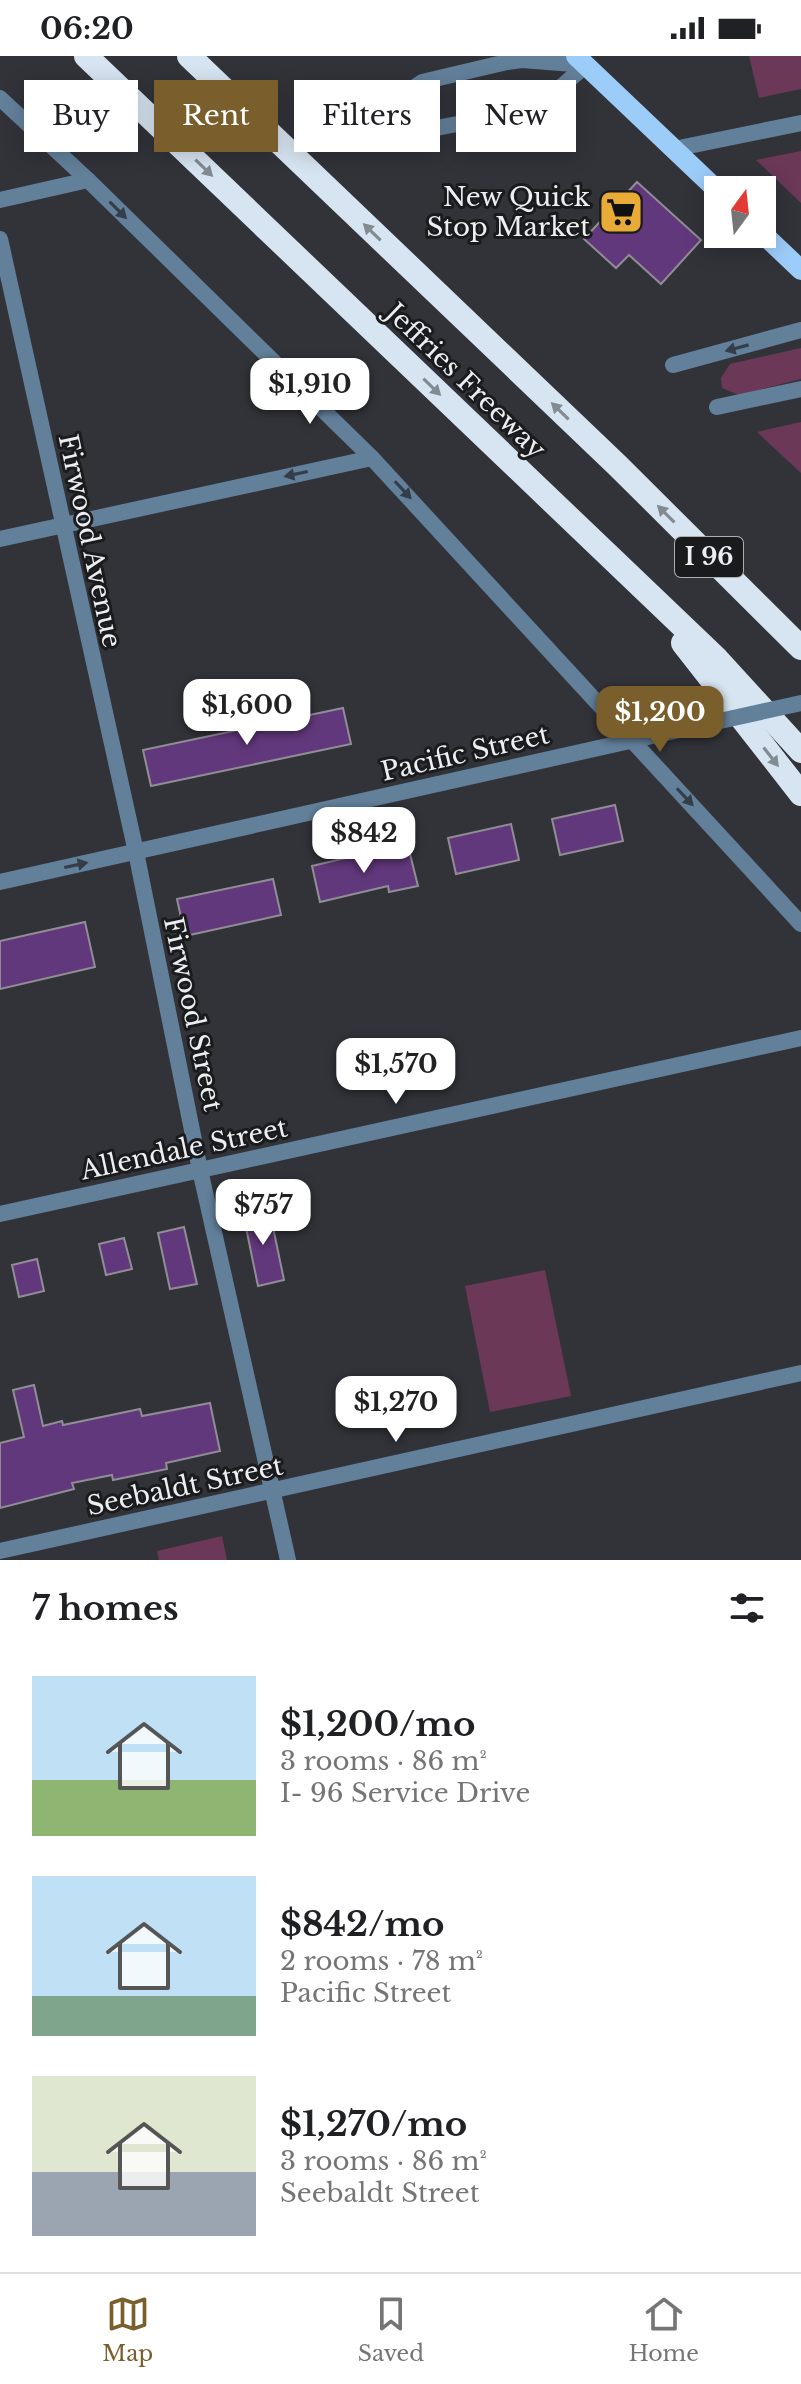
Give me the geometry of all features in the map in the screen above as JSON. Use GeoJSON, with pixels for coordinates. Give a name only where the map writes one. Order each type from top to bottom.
{"type":"FeatureCollection","features":[{"type":"Feature","properties":{"kind":"highway","name":"Jeffries Freeway"},"geometry":{"type":"LineString","coordinates":[[86,56],[717,659],[801,751]]}},
{"type":"Feature","properties":{"kind":"highway","name":"Jeffries Freeway"},"geometry":{"type":"LineString","coordinates":[[189,56],[617,465],[801,648]]}},
{"type":"Feature","properties":{"kind":"highway"},"geometry":{"type":"LineString","coordinates":[[638,585],[801,794]]}},
{"type":"Feature","properties":{"kind":"main road"},"geometry":{"type":"LineString","coordinates":[[581,60],[704,178]]}},
{"type":"Feature","properties":{"kind":"main road"},"geometry":{"type":"LineString","coordinates":[[776,246],[801,270]]}},
{"type":"Feature","properties":{"kind":"street"},"geometry":{"type":"LineString","coordinates":[[430,80],[522,60],[581,60]]}},
{"type":"Feature","properties":{"kind":"street"},"geometry":{"type":"LineString","coordinates":[[440,127],[536,109],[581,60]]}},
{"type":"Feature","properties":{"kind":"street"},"geometry":{"type":"LineString","coordinates":[[0,98],[372,458],[801,924]]}},
{"type":"Feature","properties":{"kind":"street"},"geometry":{"type":"LineString","coordinates":[[674,149],[801,123]]}},
{"type":"Feature","properties":{"kind":"street"},"geometry":{"type":"LineString","coordinates":[[0,200],[88,180]]}},
{"type":"Feature","properties":{"kind":"street","name":"Firwood Avenue"},"geometry":{"type":"LineString","coordinates":[[0,239],[136,852]]}},
{"type":"Feature","properties":{"kind":"street"},"geometry":{"type":"LineString","coordinates":[[673,365],[801,330]]}},
{"type":"Feature","properties":{"kind":"street"},"geometry":{"type":"LineString","coordinates":[[717,407],[801,389]]}},
{"type":"Feature","properties":{"kind":"street"},"geometry":{"type":"LineString","coordinates":[[0,539],[372,458]]}},
{"type":"Feature","properties":{"kind":"street","name":"Pacific Street"},"geometry":{"type":"LineString","coordinates":[[0,882],[801,703]]}},
{"type":"Feature","properties":{"kind":"street","name":"Firwood Street"},"geometry":{"type":"LineString","coordinates":[[136,852],[200,1170],[288,1560]]}},
{"type":"Feature","properties":{"kind":"street","name":"Allendale Street"},"geometry":{"type":"LineString","coordinates":[[0,1214],[801,1038]]}},
{"type":"Feature","properties":{"kind":"street","name":"Seebaldt Street"},"geometry":{"type":"LineString","coordinates":[[0,1551],[801,1373]]}},
{"type":"Feature","properties":{"kind":"shaded area"},"geometry":{"type":"Polygon","coordinates":[[[749,56],[801,56],[801,89],[759,98],[749,56]]]}},
{"type":"Feature","properties":{"kind":"shaded area"},"geometry":{"type":"Polygon","coordinates":[[[801,151],[801,203],[776,176],[756,160],[801,151]]]}},
{"type":"Feature","properties":{"kind":"shaded area"},"geometry":{"type":"Polygon","coordinates":[[[801,348],[801,379],[739,395],[722,388],[721,378],[730,364],[801,348]]]}},
{"type":"Feature","properties":{"kind":"shaded area"},"geometry":{"type":"Polygon","coordinates":[[[801,422],[801,473],[757,432],[801,422]]]}},
{"type":"Feature","properties":{"kind":"shaded area"},"geometry":{"type":"Polygon","coordinates":[[[545,1270],[571,1396],[490,1412],[465,1286],[545,1270]]]}},
{"type":"Feature","properties":{"kind":"shaded area"},"geometry":{"type":"Polygon","coordinates":[[[222,1536],[227,1560],[159,1560],[157,1551],[222,1536]]]}},
{"type":"Feature","properties":{"kind":"building"},"geometry":{"type":"Polygon","coordinates":[[[637,182],[701,240],[661,284],[629,255],[616,268],[584,239],[637,182]]]}},
{"type":"Feature","properties":{"kind":"building"},"geometry":{"type":"Polygon","coordinates":[[[343,708],[351,744],[151,786],[143,750],[343,708]]]}},
{"type":"Feature","properties":{"kind":"building"},"geometry":{"type":"Polygon","coordinates":[[[615,805],[623,841],[560,855],[552,819],[615,805]]]}},
{"type":"Feature","properties":{"kind":"building"},"geometry":{"type":"Polygon","coordinates":[[[511,824],[519,860],[456,874],[448,838],[511,824]]]}},
{"type":"Feature","properties":{"kind":"building"},"geometry":{"type":"Polygon","coordinates":[[[409,850],[418,886],[389,892],[388,886],[320,902],[312,866],[375,851],[377,857],[409,850]]]}},
{"type":"Feature","properties":{"kind":"building"},"geometry":{"type":"Polygon","coordinates":[[[273,879],[281,915],[185,936],[177,899],[273,879]]]}},
{"type":"Feature","properties":{"kind":"building"},"geometry":{"type":"Polygon","coordinates":[[[85,922],[95,967],[0,989],[0,941],[85,922]]]}},
{"type":"Feature","properties":{"kind":"building"},"geometry":{"type":"Polygon","coordinates":[[[269,1208],[284,1280],[258,1286],[243,1213],[269,1208]]]}},
{"type":"Feature","properties":{"kind":"building"},"geometry":{"type":"Polygon","coordinates":[[[184,1227],[197,1284],[170,1289],[158,1233],[184,1227]]]}},
{"type":"Feature","properties":{"kind":"building"},"geometry":{"type":"Polygon","coordinates":[[[124,1238],[132,1269],[106,1275],[99,1244],[124,1238]]]}},
{"type":"Feature","properties":{"kind":"building"},"geometry":{"type":"Polygon","coordinates":[[[37,1259],[44,1291],[19,1297],[12,1265],[37,1259]]]}},
{"type":"Feature","properties":{"kind":"building"},"geometry":{"type":"Polygon","coordinates":[[[34,1385],[43,1426],[62,1421],[63,1425],[140,1409],[142,1416],[210,1403],[220,1451],[166,1463],[167,1469],[113,1480],[112,1475],[72,1483],[74,1489],[0,1508],[0,1443],[24,1437],[13,1390],[34,1385]]]}},
{"type":"Feature","properties":{"kind":"place","name":"New Quick Stop Market"},"geometry":{"type":"Point","coordinates":[621,212]}}]}
